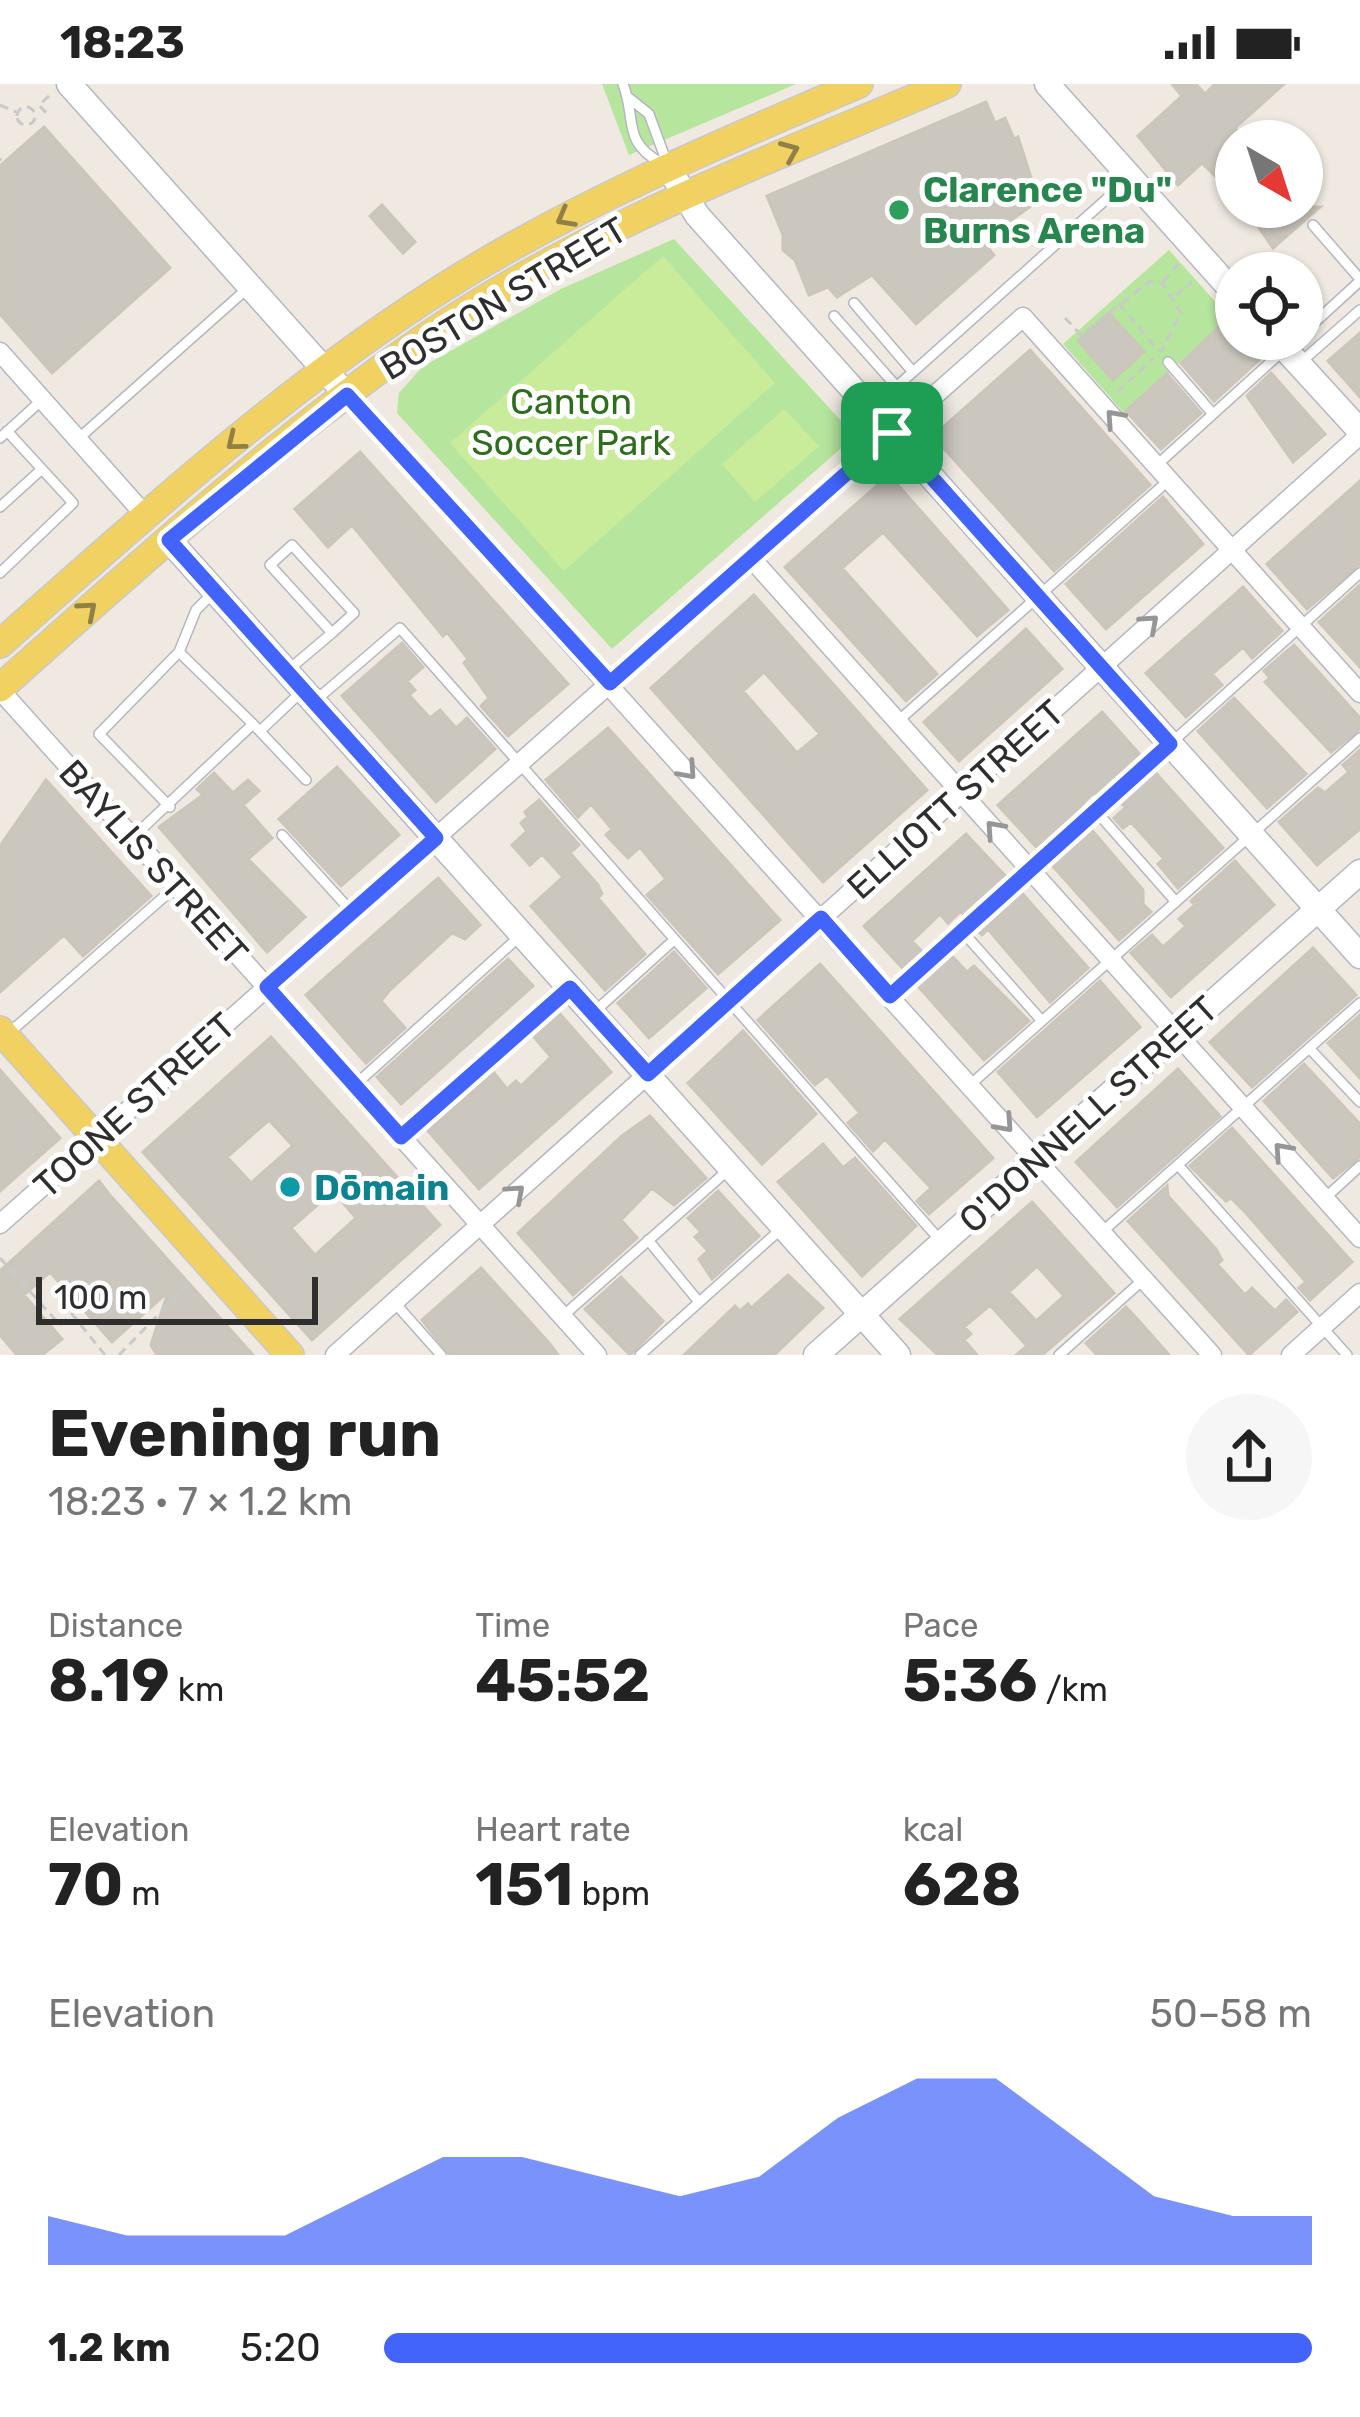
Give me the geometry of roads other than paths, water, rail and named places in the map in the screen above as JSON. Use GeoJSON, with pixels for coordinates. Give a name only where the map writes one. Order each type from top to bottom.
{"type":"FeatureCollection","features":[{"type":"Feature","properties":{"kind":"main road","name":"BOSTON STREET"},"geometry":{"type":"LineString","coordinates":[[0,644],[145,515],[325,370],[464,274],[668,167],[859,84]]}},
{"type":"Feature","properties":{"kind":"main road","name":"BOSTON STREET"},"geometry":{"type":"LineString","coordinates":[[0,689],[169,540],[347,395],[448,323],[554,261],[683,197],[947,84]]}},
{"type":"Feature","properties":{"kind":"main road"},"geometry":{"type":"LineString","coordinates":[[3,1033],[290,1355]]}},
{"type":"Feature","properties":{"kind":"street"},"geometry":{"type":"LineString","coordinates":[[1047,84],[1215,272]]}},
{"type":"Feature","properties":{"kind":"street"},"geometry":{"type":"LineString","coordinates":[[59,90],[250,286],[1212,1355]]}},
{"type":"Feature","properties":{"kind":"street"},"geometry":{"type":"LineString","coordinates":[[668,167],[683,197],[1360,956]]}},
{"type":"Feature","properties":{"kind":"street","name":"TOONE STREET"},"geometry":{"type":"LineString","coordinates":[[0,1224],[1023,316],[1163,473]]}},
{"type":"Feature","properties":{"kind":"street"},"geometry":{"type":"LineString","coordinates":[[0,352],[145,515]]}},
{"type":"Feature","properties":{"kind":"street"},"geometry":{"type":"LineString","coordinates":[[1304,360],[1360,433]]}},
{"type":"Feature","properties":{"kind":"street","name":"ELLIOTT STREET"},"geometry":{"type":"LineString","coordinates":[[335,1355],[1360,433]]}},
{"type":"Feature","properties":{"kind":"street"},"geometry":{"type":"LineString","coordinates":[[1163,473],[1360,693]]}},
{"type":"Feature","properties":{"kind":"street"},"geometry":{"type":"LineString","coordinates":[[169,540],[898,1355]]}},
{"type":"Feature","properties":{"kind":"street"},"geometry":{"type":"LineString","coordinates":[[751,559],[1360,1238]]}},
{"type":"Feature","properties":{"kind":"street","name":"BAYLIS STREET"},"geometry":{"type":"LineString","coordinates":[[0,689],[597,1355]]}},
{"type":"Feature","properties":{"kind":"street","name":"O'DONNELL STREET"},"geometry":{"type":"LineString","coordinates":[[816,1355],[1360,872]]}},
{"type":"Feature","properties":{"kind":"street"},"geometry":{"type":"LineString","coordinates":[[401,1137],[570,988]]}},
{"type":"Feature","properties":{"kind":"street"},"geometry":{"type":"LineString","coordinates":[[1291,1355],[1360,1293]]}},
{"type":"Feature","properties":{"kind":"lane"},"geometry":{"type":"LineString","coordinates":[[623,84],[629,98],[628,124],[642,153],[668,167]]}},
{"type":"Feature","properties":{"kind":"lane"},"geometry":{"type":"LineString","coordinates":[[629,98],[649,114],[663,140],[668,167]]}},
{"type":"Feature","properties":{"kind":"lane"},"geometry":{"type":"LineString","coordinates":[[872,410],[1130,178]]}},
{"type":"Feature","properties":{"kind":"lane"},"geometry":{"type":"LineString","coordinates":[[1316,228],[1360,280],[1323,315]]}},
{"type":"Feature","properties":{"kind":"lane"},"geometry":{"type":"LineString","coordinates":[[78,439],[250,286]]}},
{"type":"Feature","properties":{"kind":"lane"},"geometry":{"type":"LineString","coordinates":[[854,303],[913,372]]}},
{"type":"Feature","properties":{"kind":"lane"},"geometry":{"type":"LineString","coordinates":[[1323,329],[1360,310]]}},
{"type":"Feature","properties":{"kind":"lane"},"geometry":{"type":"LineString","coordinates":[[834,316],[897,387]]}},
{"type":"Feature","properties":{"kind":"lane"},"geometry":{"type":"LineString","coordinates":[[1164,357],[1214,414]]}},
{"type":"Feature","properties":{"kind":"lane"},"geometry":{"type":"LineString","coordinates":[[897,722],[1040,598],[1214,414],[1275,360]]}},
{"type":"Feature","properties":{"kind":"lane"},"geometry":{"type":"LineString","coordinates":[[0,573],[73,503],[4,435],[43,399]]}},
{"type":"Feature","properties":{"kind":"lane"},"geometry":{"type":"LineString","coordinates":[[0,507],[42,469]]}},
{"type":"Feature","properties":{"kind":"lane"},"geometry":{"type":"LineString","coordinates":[[301,688],[332,633],[354,613],[292,545],[270,566],[332,633]]}},
{"type":"Feature","properties":{"kind":"lane"},"geometry":{"type":"LineString","coordinates":[[890,996],[1360,574]]}},
{"type":"Feature","properties":{"kind":"lane"},"geometry":{"type":"LineString","coordinates":[[170,807],[99,734],[179,652],[196,610],[214,591]]}},
{"type":"Feature","properties":{"kind":"lane"},"geometry":{"type":"LineString","coordinates":[[131,839],[301,688],[400,628],[943,1243]]}},
{"type":"Feature","properties":{"kind":"lane"},"geometry":{"type":"LineString","coordinates":[[179,652],[306,780]]}},
{"type":"Feature","properties":{"kind":"lane"},"geometry":{"type":"LineString","coordinates":[[970,1085],[1360,739]]}},
{"type":"Feature","properties":{"kind":"lane"},"geometry":{"type":"LineString","coordinates":[[1096,811],[1176,902]]}},
{"type":"Feature","properties":{"kind":"lane"},"geometry":{"type":"LineString","coordinates":[[283,835],[352,912]]}},
{"type":"Feature","properties":{"kind":"lane"},"geometry":{"type":"LineString","coordinates":[[3,1033],[174,887]]}},
{"type":"Feature","properties":{"kind":"lane"},"geometry":{"type":"LineString","coordinates":[[962,931],[1042,1022]]}},
{"type":"Feature","properties":{"kind":"lane"},"geometry":{"type":"LineString","coordinates":[[355,1085],[522,934]]}},
{"type":"Feature","properties":{"kind":"lane"},"geometry":{"type":"LineString","coordinates":[[592,1013],[674,940]]}},
{"type":"Feature","properties":{"kind":"lane"},"geometry":{"type":"LineString","coordinates":[[1102,1232],[1360,1003]]}},
{"type":"Feature","properties":{"kind":"lane"},"geometry":{"type":"LineString","coordinates":[[1309,1048],[1360,1102]]}},
{"type":"Feature","properties":{"kind":"lane"},"geometry":{"type":"LineString","coordinates":[[1178,1165],[1346,1355]]}},
{"type":"Feature","properties":{"kind":"lane"},"geometry":{"type":"LineString","coordinates":[[1324,1198],[1360,1166]]}},
{"type":"Feature","properties":{"kind":"lane"},"geometry":{"type":"LineString","coordinates":[[562,1316],[730,1167]]}},
{"type":"Feature","properties":{"kind":"lane"},"geometry":{"type":"LineString","coordinates":[[640,1355],[784,1227]]}},
{"type":"Feature","properties":{"kind":"lane"},"geometry":{"type":"LineString","coordinates":[[648,1240],[699,1302]]}},
{"type":"Feature","properties":{"kind":"lane"},"geometry":{"type":"LineString","coordinates":[[1059,1355],[1144,1279]]}},
{"type":"Feature","properties":{"kind":"lane"},"geometry":{"type":"LineString","coordinates":[[394,1302],[441,1355]]}},
{"type":"Feature","properties":{"kind":"place","name":"Clarence \"Du\" Burns Arena"},"geometry":{"type":"Point","coordinates":[899,210]}},
{"type":"Feature","properties":{"kind":"place","name":"Dōmain"},"geometry":{"type":"Point","coordinates":[290,1187]}},
{"type":"Feature","properties":{"kind":"park label","name":"Canton Soccer Park"},"geometry":{"type":"Point","coordinates":[571,422]}}]}
